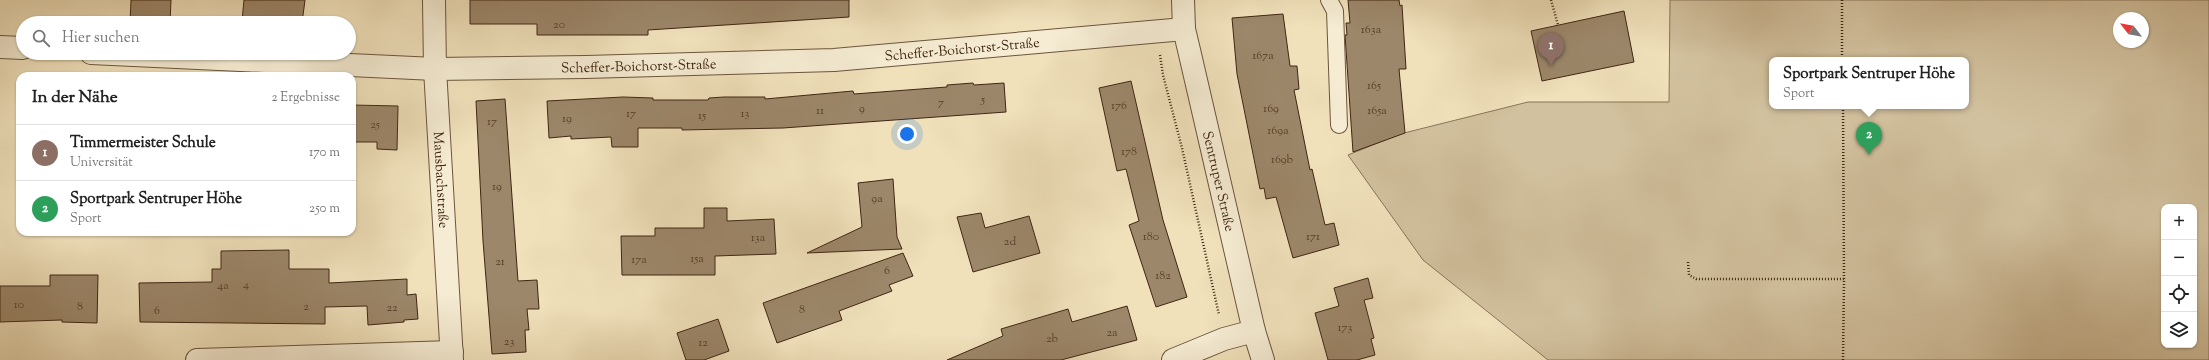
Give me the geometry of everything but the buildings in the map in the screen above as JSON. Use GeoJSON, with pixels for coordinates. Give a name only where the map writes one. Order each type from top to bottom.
{"type":"FeatureCollection","features":[{"type":"Feature","properties":{"kind":"street","name":"Mausbachstraße"},"geometry":{"type":"LineString","coordinates":[[434,0],[435,69],[452,356]]}},
{"type":"Feature","properties":{"kind":"street","name":"Sentruper Straße"},"geometry":{"type":"LineString","coordinates":[[1183,0],[1184,29],[1254,331],[1263,360]]}},
{"type":"Feature","properties":{"kind":"street","name":"Scheffer-Boichorst-Straße"},"geometry":{"type":"LineString","coordinates":[[242,60],[435,69],[834,60],[1157,30],[1184,29]]}},
{"type":"Feature","properties":{"kind":"street"},"geometry":{"type":"LineString","coordinates":[[0,47],[16,48]]}},
{"type":"Feature","properties":{"kind":"street"},"geometry":{"type":"LineString","coordinates":[[1173,360],[1224,340],[1254,331]]}},
{"type":"Feature","properties":{"kind":"street"},"geometry":{"type":"LineString","coordinates":[[197,360],[452,356]]}},
{"type":"Feature","properties":{"kind":"lane"},"geometry":{"type":"LineString","coordinates":[[1329,0],[1335,11],[1339,125]]}},
{"type":"Feature","properties":{"kind":"path"},"geometry":{"type":"LineString","coordinates":[[1551,0],[1558,25]]}},
{"type":"Feature","properties":{"kind":"path"},"geometry":{"type":"LineString","coordinates":[[1842,0],[1842,57]]}},
{"type":"Feature","properties":{"kind":"path"},"geometry":{"type":"LineString","coordinates":[[1157,30],[1163,75],[1182,148],[1224,340]]}},
{"type":"Feature","properties":{"kind":"path"},"geometry":{"type":"LineString","coordinates":[[1842,360],[1844,278],[1843,109]]}},
{"type":"Feature","properties":{"kind":"path"},"geometry":{"type":"LineString","coordinates":[[1688,262],[1689,275],[1696,279],[1844,278]]}},
{"type":"Feature","properties":{"kind":"shaded area"},"geometry":{"type":"Polygon","coordinates":[[[1670,0],[2209,0],[2209,360],[1548,360],[1423,260],[1348,155],[1400,134],[1528,102],[1669,102],[1670,0]]]}},
{"type":"Feature","properties":{"kind":"place","name":"Timmermeister Schule"},"geometry":{"type":"Point","coordinates":[1551,66]}},
{"type":"Feature","properties":{"kind":"place","name":"Sportpark Sentruper Höhe"},"geometry":{"type":"Point","coordinates":[1869,155]}}]}
